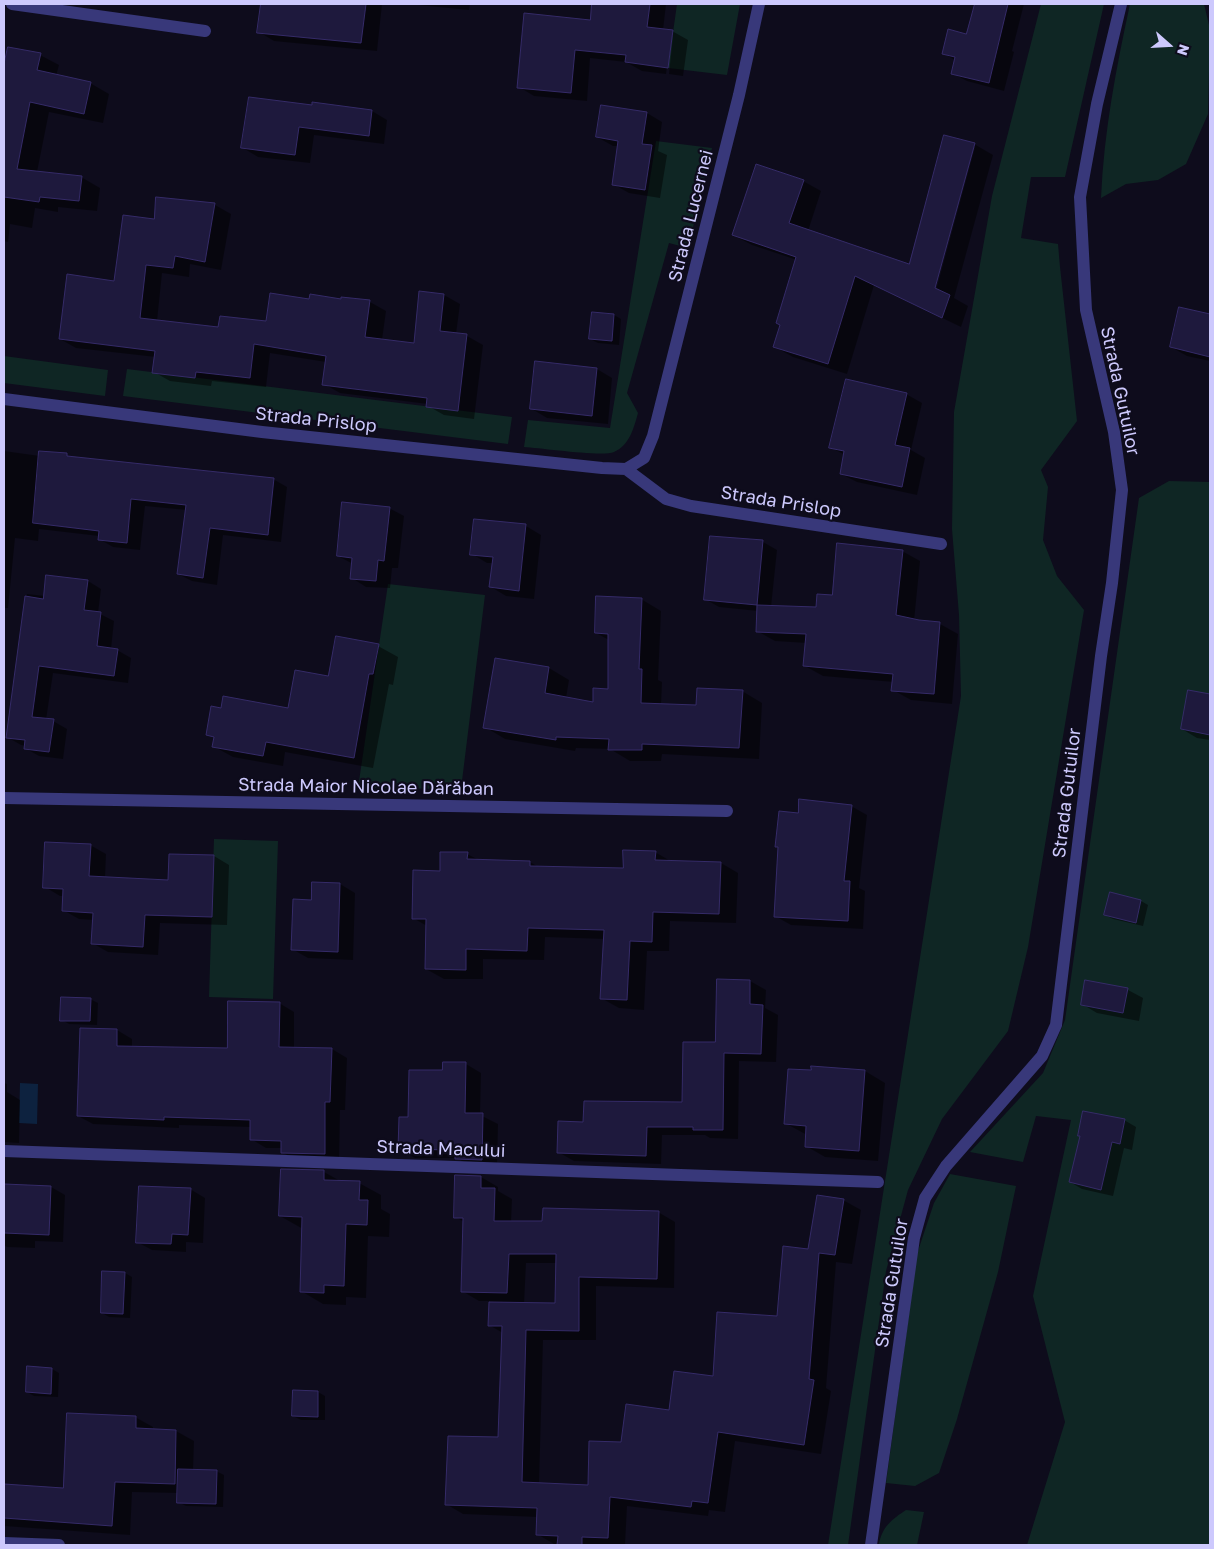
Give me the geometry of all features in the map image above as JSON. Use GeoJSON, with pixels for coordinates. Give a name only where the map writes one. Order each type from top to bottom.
{"type":"FeatureCollection","features":[{"type":"Feature","properties":{"kind":"street"},"geometry":{"type":"LineString","coordinates":[[12,4],[205,31]]}},
{"type":"Feature","properties":{"kind":"street","name":"Strada Lucernei"},"geometry":{"type":"LineString","coordinates":[[626,469],[644,458],[653,436],[739,95],[758,4]]}},
{"type":"Feature","properties":{"kind":"street","name":"Strada Gutuilor"},"geometry":{"type":"LineString","coordinates":[[871,1545],[914,1238],[925,1198],[946,1166],[1042,1056],[1056,1025],[1122,490],[1114,432],[1086,310],[1080,197],[1097,104],[1121,4]]}},
{"type":"Feature","properties":{"kind":"street","name":"Strada Prislop"},"geometry":{"type":"LineString","coordinates":[[4,398],[262,432],[626,469],[666,499],[691,506],[941,544]]}},
{"type":"Feature","properties":{"kind":"street","name":"Strada Maior Nicolae Dărăban"},"geometry":{"type":"LineString","coordinates":[[4,798],[728,811]]}},
{"type":"Feature","properties":{"kind":"street","name":"Strada Macului"},"geometry":{"type":"LineString","coordinates":[[4,1151],[878,1182]]}},
{"type":"Feature","properties":{"kind":"street"},"geometry":{"type":"LineString","coordinates":[[4,1543],[59,1545]]}},
{"type":"Feature","properties":{"kind":"green space"},"geometry":{"type":"Polygon","coordinates":[[[677,4],[740,4],[727,75],[668,68],[677,4]]]}},
{"type":"Feature","properties":{"kind":"green space"},"geometry":{"type":"Polygon","coordinates":[[[1041,4],[1104,4],[1065,177],[1031,177],[1021,238],[1058,244],[1077,421],[1041,470],[1048,487],[1043,540],[1057,576],[1084,610],[1028,947],[1008,1031],[942,1119],[908,1190],[886,1271],[848,1545],[828,1545],[961,696],[959,615],[952,529],[954,412],[992,196],[1041,4]]]}},
{"type":"Feature","properties":{"kind":"green space"},"geometry":{"type":"Polygon","coordinates":[[[1130,4],[1204,4],[1210,29],[1208,114],[1186,164],[1158,180],[1126,184],[1101,198],[1111,100],[1130,4]]]}},
{"type":"Feature","properties":{"kind":"green space"},"geometry":{"type":"Polygon","coordinates":[[[656,141],[712,148],[688,248],[669,243],[627,393],[638,413],[633,430],[624,445],[614,452],[585,453],[524,447],[528,420],[610,428],[656,141]]]}},
{"type":"Feature","properties":{"kind":"green space"},"geometry":{"type":"Polygon","coordinates":[[[4,356],[108,370],[105,396],[4,383],[4,356]]]}},
{"type":"Feature","properties":{"kind":"green space"},"geometry":{"type":"Polygon","coordinates":[[[127,369],[512,417],[508,444],[123,396],[127,369]]]}},
{"type":"Feature","properties":{"kind":"green space"},"geometry":{"type":"Polygon","coordinates":[[[1169,481],[1210,482],[1210,1545],[1027,1545],[1065,1422],[1033,1296],[1071,1120],[1036,1116],[1023,1162],[970,1152],[1043,1073],[1065,1020],[1139,498],[1169,481]]]}},
{"type":"Feature","properties":{"kind":"green space"},"geometry":{"type":"Polygon","coordinates":[[[388,584],[485,595],[461,789],[358,788],[388,584]]]}},
{"type":"Feature","properties":{"kind":"green space"},"geometry":{"type":"Polygon","coordinates":[[[214,839],[278,841],[273,999],[209,997],[214,839]]]}},
{"type":"Feature","properties":{"kind":"green space"},"geometry":{"type":"Polygon","coordinates":[[[950,1174],[1016,1186],[998,1272],[957,1419],[939,1473],[915,1486],[886,1483],[917,1254],[934,1203],[950,1174]]]}},
{"type":"Feature","properties":{"kind":"green space"},"geometry":{"type":"Polygon","coordinates":[[[906,1510],[924,1512],[917,1545],[879,1545],[882,1534],[888,1525],[906,1510]]]}},
{"type":"Feature","properties":{"kind":"water"},"geometry":{"type":"Polygon","coordinates":[[[20,1083],[38,1084],[37,1124],[19,1123],[20,1083]]]}},
{"type":"Feature","properties":{"kind":"building"},"geometry":{"type":"Polygon","coordinates":[[[261,4],[366,4],[361,43],[257,33],[261,4]]]}},
{"type":"Feature","properties":{"kind":"building"},"geometry":{"type":"Polygon","coordinates":[[[592,4],[650,4],[647,27],[673,30],[668,68],[625,62],[626,55],[575,50],[571,93],[517,88],[524,13],[590,20],[592,4]]]}},
{"type":"Feature","properties":{"kind":"building"},"geometry":{"type":"Polygon","coordinates":[[[975,4],[1008,4],[989,83],[951,74],[955,57],[942,54],[948,29],[966,34],[975,4]]]}},
{"type":"Feature","properties":{"kind":"building"},"geometry":{"type":"Polygon","coordinates":[[[8,47],[41,53],[37,70],[91,82],[84,114],[30,102],[17,169],[82,176],[79,201],[40,197],[39,202],[4,197],[4,64],[8,47]]]}},
{"type":"Feature","properties":{"kind":"building"},"geometry":{"type":"Polygon","coordinates":[[[249,97],[312,105],[312,102],[372,110],[369,136],[299,127],[295,155],[241,148],[249,97]]]}},
{"type":"Feature","properties":{"kind":"building"},"geometry":{"type":"Polygon","coordinates":[[[601,105],[647,112],[642,144],[652,145],[645,190],[612,185],[618,141],[596,137],[601,105]]]}},
{"type":"Feature","properties":{"kind":"building"},"geometry":{"type":"Polygon","coordinates":[[[944,135],[975,143],[935,288],[950,295],[942,318],[855,276],[828,364],[773,347],[780,325],[776,323],[796,257],[732,235],[756,164],[804,180],[789,223],[909,264],[944,135]]]}},
{"type":"Feature","properties":{"kind":"building"},"geometry":{"type":"Polygon","coordinates":[[[156,197],[215,203],[205,262],[175,256],[173,268],[146,265],[140,318],[218,327],[220,316],[266,321],[270,293],[309,299],[310,294],[341,299],[341,297],[370,300],[365,337],[414,343],[419,291],[444,294],[440,331],[467,334],[458,411],[426,407],[427,398],[322,385],[326,356],[254,344],[250,378],[196,372],[195,378],[152,373],[155,351],[59,339],[67,274],[114,281],[123,215],[154,219],[156,197]]]}},
{"type":"Feature","properties":{"kind":"building"},"geometry":{"type":"Polygon","coordinates":[[[1179,307],[1210,314],[1210,357],[1170,347],[1179,307]]]}},
{"type":"Feature","properties":{"kind":"building"},"geometry":{"type":"Polygon","coordinates":[[[592,312],[614,314],[612,341],[589,339],[592,312]]]}},
{"type":"Feature","properties":{"kind":"building"},"geometry":{"type":"Polygon","coordinates":[[[535,361],[597,368],[592,416],[530,409],[535,361]]]}},
{"type":"Feature","properties":{"kind":"building"},"geometry":{"type":"Polygon","coordinates":[[[846,379],[907,393],[895,445],[910,448],[902,487],[840,474],[844,451],[829,448],[846,379]]]}},
{"type":"Feature","properties":{"kind":"building"},"geometry":{"type":"Polygon","coordinates":[[[39,451],[67,453],[67,456],[274,478],[268,535],[210,528],[203,578],[177,574],[186,505],[131,499],[127,543],[98,540],[99,531],[33,523],[39,451]]]}},
{"type":"Feature","properties":{"kind":"building"},"geometry":{"type":"Polygon","coordinates":[[[342,502],[390,507],[384,561],[378,560],[376,581],[350,579],[352,558],[337,556],[342,502]]]}},
{"type":"Feature","properties":{"kind":"building"},"geometry":{"type":"Polygon","coordinates":[[[474,519],[526,524],[519,591],[489,587],[493,557],[470,555],[474,519]]]}},
{"type":"Feature","properties":{"kind":"building"},"geometry":{"type":"Polygon","coordinates":[[[710,536],[763,540],[757,605],[704,600],[710,536]]]}},
{"type":"Feature","properties":{"kind":"building"},"geometry":{"type":"Polygon","coordinates":[[[837,543],[903,550],[896,615],[940,622],[934,694],[891,691],[893,674],[803,666],[806,634],[756,632],[757,605],[816,607],[817,594],[832,595],[837,543]]]}},
{"type":"Feature","properties":{"kind":"building"},"geometry":{"type":"Polygon","coordinates":[[[46,575],[88,580],[84,610],[101,612],[97,646],[118,649],[114,676],[39,666],[32,717],[54,719],[49,752],[24,749],[25,740],[6,738],[25,596],[43,599],[46,575]]]}},
{"type":"Feature","properties":{"kind":"building"},"geometry":{"type":"Polygon","coordinates":[[[596,596],[642,598],[639,669],[642,669],[641,703],[696,705],[697,688],[743,690],[739,748],[642,744],[642,750],[608,750],[609,739],[556,737],[556,740],[483,728],[495,658],[549,667],[545,693],[593,702],[593,688],[608,689],[608,634],[595,633],[596,596]]]}},
{"type":"Feature","properties":{"kind":"building"},"geometry":{"type":"Polygon","coordinates":[[[336,636],[379,644],[373,674],[369,674],[354,758],[266,742],[263,756],[212,747],[214,737],[206,735],[211,706],[221,708],[223,696],[288,708],[295,670],[328,676],[336,636]]]}},
{"type":"Feature","properties":{"kind":"building"},"geometry":{"type":"Polygon","coordinates":[[[1188,690],[1210,694],[1210,735],[1181,729],[1188,690]]]}},
{"type":"Feature","properties":{"kind":"building"},"geometry":{"type":"Polygon","coordinates":[[[799,799],[852,805],[844,881],[850,881],[848,921],[774,917],[778,847],[775,847],[779,811],[798,813],[799,799]]]}},
{"type":"Feature","properties":{"kind":"building"},"geometry":{"type":"Polygon","coordinates":[[[45,842],[91,844],[89,876],[168,880],[169,854],[214,855],[212,917],[145,915],[143,947],[91,944],[93,913],[62,911],[63,889],[43,888],[45,842]]]}},
{"type":"Feature","properties":{"kind":"building"},"geometry":{"type":"Polygon","coordinates":[[[623,850],[656,851],[655,860],[721,862],[719,914],[653,912],[652,942],[630,941],[627,1000],[600,999],[604,930],[528,928],[527,951],[466,949],[466,970],[425,969],[426,919],[412,919],[413,870],[440,871],[440,852],[468,852],[467,859],[530,861],[530,866],[623,868],[623,850]]]}},
{"type":"Feature","properties":{"kind":"building"},"geometry":{"type":"Polygon","coordinates":[[[312,882],[340,883],[338,952],[291,950],[293,899],[311,900],[312,882]]]}},
{"type":"Feature","properties":{"kind":"building"},"geometry":{"type":"Polygon","coordinates":[[[1110,892],[1141,900],[1136,923],[1104,915],[1110,892]]]}},
{"type":"Feature","properties":{"kind":"building"},"geometry":{"type":"Polygon","coordinates":[[[717,979],[750,980],[750,1004],[763,1005],[761,1054],[724,1053],[723,1130],[693,1130],[693,1127],[647,1127],[646,1156],[557,1153],[558,1121],[583,1122],[584,1101],[682,1102],[683,1042],[715,1042],[717,979]]]}},
{"type":"Feature","properties":{"kind":"building"},"geometry":{"type":"Polygon","coordinates":[[[1085,980],[1128,988],[1123,1013],[1081,1005],[1085,980]]]}},
{"type":"Feature","properties":{"kind":"building"},"geometry":{"type":"Polygon","coordinates":[[[61,997],[91,998],[90,1021],[60,1021],[61,997]]]}},
{"type":"Feature","properties":{"kind":"building"},"geometry":{"type":"Polygon","coordinates":[[[228,1001],[280,1002],[279,1047],[332,1048],[330,1102],[325,1102],[325,1154],[281,1153],[281,1141],[250,1140],[250,1120],[164,1117],[164,1120],[77,1116],[80,1028],[117,1029],[117,1046],[227,1048],[228,1001]]]}},
{"type":"Feature","properties":{"kind":"building"},"geometry":{"type":"Polygon","coordinates":[[[443,1062],[466,1062],[465,1113],[483,1113],[482,1160],[455,1159],[455,1150],[398,1149],[399,1117],[408,1117],[409,1070],[442,1070],[443,1062]]]}},
{"type":"Feature","properties":{"kind":"building"},"geometry":{"type":"Polygon","coordinates":[[[811,1066],[865,1070],[859,1151],[805,1147],[806,1126],[784,1124],[788,1069],[811,1070],[811,1066]]]}},
{"type":"Feature","properties":{"kind":"building"},"geometry":{"type":"Polygon","coordinates":[[[1083,1111],[1125,1119],[1120,1144],[1112,1142],[1101,1190],[1069,1182],[1080,1136],[1078,1136],[1083,1111]]]}},
{"type":"Feature","properties":{"kind":"building"},"geometry":{"type":"Polygon","coordinates":[[[281,1169],[324,1170],[324,1180],[360,1181],[359,1200],[368,1200],[367,1225],[346,1224],[344,1286],[324,1285],[324,1293],[300,1292],[302,1217],[279,1216],[281,1169]]]}},
{"type":"Feature","properties":{"kind":"building"},"geometry":{"type":"Polygon","coordinates":[[[455,1175],[481,1176],[481,1188],[495,1188],[494,1221],[542,1221],[543,1208],[659,1211],[657,1279],[579,1277],[579,1331],[526,1330],[522,1482],[588,1485],[589,1441],[621,1442],[626,1404],[669,1410],[674,1371],[713,1376],[717,1312],[777,1316],[783,1246],[808,1249],[817,1195],[844,1199],[835,1255],[819,1253],[809,1379],[814,1380],[804,1445],[718,1432],[708,1503],[692,1501],[691,1507],[610,1497],[608,1538],[582,1537],[582,1545],[557,1545],[558,1536],[536,1535],[537,1508],[445,1505],[448,1436],[498,1437],[502,1326],[488,1326],[489,1302],[555,1303],[556,1254],[509,1254],[507,1293],[461,1292],[463,1218],[454,1218],[455,1175]]]}},
{"type":"Feature","properties":{"kind":"building"},"geometry":{"type":"Polygon","coordinates":[[[4,1184],[51,1186],[49,1235],[4,1233],[4,1184]]]}},
{"type":"Feature","properties":{"kind":"building"},"geometry":{"type":"Polygon","coordinates":[[[139,1186],[191,1188],[188,1235],[172,1234],[171,1244],[136,1243],[139,1186]]]}},
{"type":"Feature","properties":{"kind":"building"},"geometry":{"type":"Polygon","coordinates":[[[102,1271],[125,1272],[123,1314],[101,1313],[102,1271]]]}},
{"type":"Feature","properties":{"kind":"building"},"geometry":{"type":"Polygon","coordinates":[[[27,1366],[52,1368],[51,1394],[26,1392],[27,1366]]]}},
{"type":"Feature","properties":{"kind":"building"},"geometry":{"type":"Polygon","coordinates":[[[293,1390],[318,1391],[318,1417],[292,1416],[293,1390]]]}},
{"type":"Feature","properties":{"kind":"building"},"geometry":{"type":"Polygon","coordinates":[[[67,1413],[136,1416],[136,1428],[176,1430],[175,1484],[115,1482],[112,1526],[4,1518],[4,1484],[63,1488],[67,1413]]]}},
{"type":"Feature","properties":{"kind":"building"},"geometry":{"type":"Polygon","coordinates":[[[178,1469],[217,1470],[216,1504],[177,1503],[178,1469]]]}}]}
